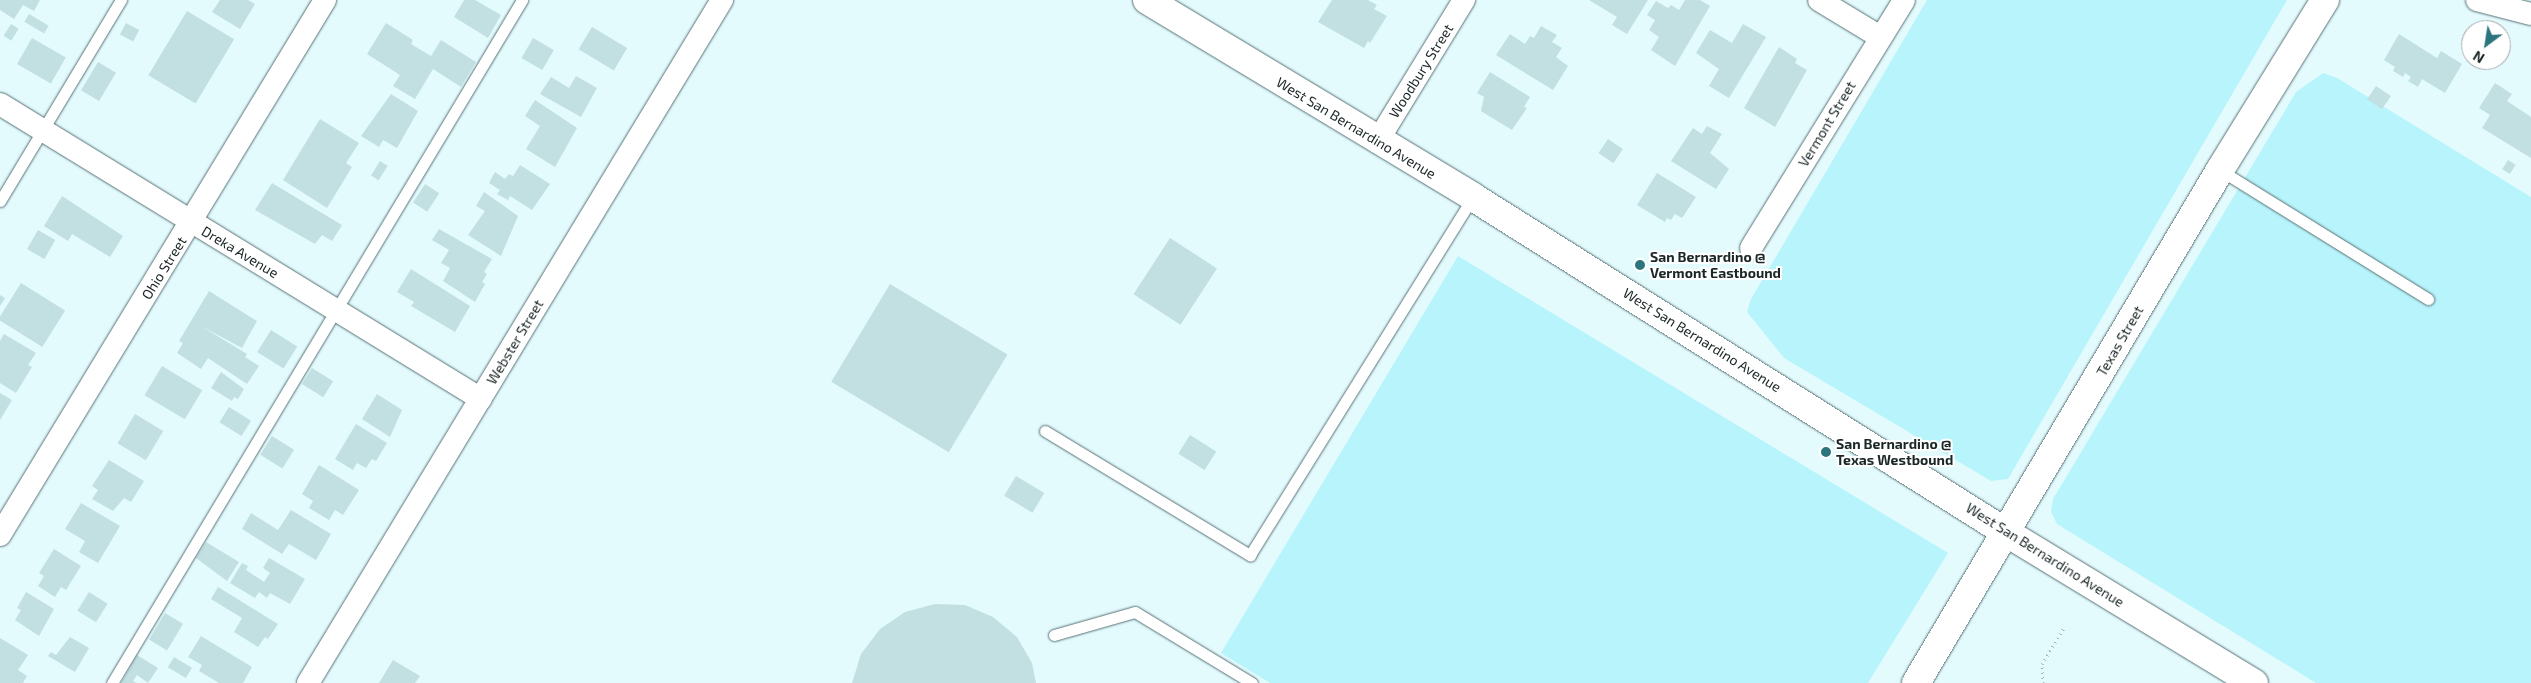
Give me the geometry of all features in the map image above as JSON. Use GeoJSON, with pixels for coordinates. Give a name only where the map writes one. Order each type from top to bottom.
{"type":"FeatureCollection","features":[{"type":"Feature","properties":{"kind":"main road","name":"West San Bernardino Avenue"},"geometry":{"type":"LineString","coordinates":[[1147,0],[1377,142],[1473,197],[2007,533],[2254,683]]}},
{"type":"Feature","properties":{"kind":"main road","name":"Texas Street"},"geometry":{"type":"LineString","coordinates":[[1916,683],[2007,533],[2220,170],[2325,0]]}},
{"type":"Feature","properties":{"kind":"street","name":"Ohio Street"},"geometry":{"type":"LineString","coordinates":[[0,535],[192,222],[325,0]]}},
{"type":"Feature","properties":{"kind":"street","name":"Webster Street"},"geometry":{"type":"LineString","coordinates":[[308,683],[722,0]]}},
{"type":"Feature","properties":{"kind":"street","name":"Woodbury Street"},"geometry":{"type":"LineString","coordinates":[[1377,142],[1464,0]]}},
{"type":"Feature","properties":{"kind":"street"},"geometry":{"type":"LineString","coordinates":[[1818,0],[1880,37]]}},
{"type":"Feature","properties":{"kind":"street","name":"Vermont Street"},"geometry":{"type":"LineString","coordinates":[[1751,248],[1904,0]]}},
{"type":"Feature","properties":{"kind":"street"},"geometry":{"type":"LineString","coordinates":[[2477,0],[2531,14]]}},
{"type":"Feature","properties":{"kind":"street","name":"Dreka Avenue"},"geometry":{"type":"LineString","coordinates":[[0,104],[481,399]]}},
{"type":"Feature","properties":{"kind":"lane"},"geometry":{"type":"LineString","coordinates":[[0,201],[121,0]]}},
{"type":"Feature","properties":{"kind":"lane"},"geometry":{"type":"LineString","coordinates":[[112,683],[522,0]]}},
{"type":"Feature","properties":{"kind":"lane"},"geometry":{"type":"LineString","coordinates":[[2220,170],[2428,299]]}},
{"type":"Feature","properties":{"kind":"lane"},"geometry":{"type":"LineString","coordinates":[[1045,431],[1250,555],[1473,197]]}},
{"type":"Feature","properties":{"kind":"lane"},"geometry":{"type":"LineString","coordinates":[[1054,635],[1135,612],[1252,683]]}},
{"type":"Feature","properties":{"kind":"path"},"geometry":{"type":"LineString","coordinates":[[2043,683],[2042,664],[2064,628]]}},
{"type":"Feature","properties":{"kind":"shaded area"},"geometry":{"type":"Polygon","coordinates":[[[1927,0],[2287,0],[2008,479],[1991,481],[1784,358],[1747,312],[1751,299],[1927,0]]]}},
{"type":"Feature","properties":{"kind":"shaded area"},"geometry":{"type":"Polygon","coordinates":[[[2323,73],[2337,78],[2531,197],[2531,683],[2316,683],[2057,524],[2051,512],[2053,499],[2296,92],[2323,73]]]}},
{"type":"Feature","properties":{"kind":"shaded area"},"geometry":{"type":"Polygon","coordinates":[[[1458,256],[1948,553],[1868,683],[1270,683],[1221,653],[1458,256]]]}},
{"type":"Feature","properties":{"kind":"building"},"geometry":{"type":"Polygon","coordinates":[[[0,0],[40,0],[34,11],[23,5],[14,19],[0,10],[0,0]]]}},
{"type":"Feature","properties":{"kind":"building"},"geometry":{"type":"Polygon","coordinates":[[[220,0],[248,0],[255,4],[240,29],[212,12],[220,0]]]}},
{"type":"Feature","properties":{"kind":"building"},"geometry":{"type":"Polygon","coordinates":[[[464,0],[475,0],[501,15],[488,38],[454,17],[464,0]]]}},
{"type":"Feature","properties":{"kind":"building"},"geometry":{"type":"Polygon","coordinates":[[[1332,0],[1368,0],[1377,5],[1374,9],[1387,16],[1370,43],[1368,41],[1364,48],[1318,22],[1332,0]]]}},
{"type":"Feature","properties":{"kind":"building"},"geometry":{"type":"Polygon","coordinates":[[[1589,0],[1648,0],[1627,34],[1612,25],[1617,17],[1589,0]]]}},
{"type":"Feature","properties":{"kind":"building"},"geometry":{"type":"Polygon","coordinates":[[[1685,0],[1700,0],[1710,6],[1675,66],[1651,50],[1659,37],[1649,30],[1655,20],[1647,15],[1656,1],[1668,8],[1671,5],[1679,10],[1685,0]]]}},
{"type":"Feature","properties":{"kind":"building"},"geometry":{"type":"Polygon","coordinates":[[[187,11],[234,39],[196,104],[148,75],[187,11]]]}},
{"type":"Feature","properties":{"kind":"building"},"geometry":{"type":"Polygon","coordinates":[[[29,14],[49,26],[44,34],[24,22],[29,14]]]}},
{"type":"Feature","properties":{"kind":"building"},"geometry":{"type":"Polygon","coordinates":[[[126,23],[139,30],[133,42],[120,34],[126,23]]]}},
{"type":"Feature","properties":{"kind":"building"},"geometry":{"type":"Polygon","coordinates":[[[386,23],[413,40],[411,44],[431,56],[441,40],[476,62],[461,87],[433,69],[415,99],[393,86],[400,75],[367,54],[386,23]]]}},
{"type":"Feature","properties":{"kind":"building"},"geometry":{"type":"Polygon","coordinates":[[[11,24],[19,29],[11,41],[4,36],[11,24]]]}},
{"type":"Feature","properties":{"kind":"building"},"geometry":{"type":"Polygon","coordinates":[[[1743,24],[1766,37],[1729,98],[1709,86],[1719,69],[1696,53],[1710,30],[1732,43],[1743,24]]]}},
{"type":"Feature","properties":{"kind":"building"},"geometry":{"type":"Polygon","coordinates":[[[1541,26],[1557,35],[1552,42],[1562,48],[1556,57],[1568,66],[1553,90],[1496,55],[1510,34],[1525,44],[1530,36],[1534,38],[1541,26]]]}},
{"type":"Feature","properties":{"kind":"building"},"geometry":{"type":"Polygon","coordinates":[[[592,27],[627,48],[614,70],[579,49],[592,27]]]}},
{"type":"Feature","properties":{"kind":"building"},"geometry":{"type":"Polygon","coordinates":[[[2399,34],[2437,58],[2441,51],[2461,63],[2461,66],[2445,93],[2422,79],[2418,87],[2408,81],[2411,77],[2405,73],[2403,77],[2393,71],[2395,67],[2384,60],[2399,34]]]}},
{"type":"Feature","properties":{"kind":"building"},"geometry":{"type":"Polygon","coordinates":[[[32,38],[66,57],[51,83],[17,64],[32,38]]]}},
{"type":"Feature","properties":{"kind":"building"},"geometry":{"type":"Polygon","coordinates":[[[533,38],[554,50],[542,70],[522,58],[533,38]]]}},
{"type":"Feature","properties":{"kind":"building"},"geometry":{"type":"Polygon","coordinates":[[[1779,47],[1797,59],[1795,63],[1807,70],[1775,127],[1744,108],[1779,47]]]}},
{"type":"Feature","properties":{"kind":"building"},"geometry":{"type":"Polygon","coordinates":[[[98,62],[116,73],[99,101],[81,90],[98,62]]]}},
{"type":"Feature","properties":{"kind":"building"},"geometry":{"type":"Polygon","coordinates":[[[1490,72],[1530,97],[1524,107],[1527,108],[1512,130],[1481,111],[1484,97],[1477,93],[1490,72]]]}},
{"type":"Feature","properties":{"kind":"building"},"geometry":{"type":"Polygon","coordinates":[[[576,76],[597,88],[581,117],[540,94],[551,77],[569,88],[576,76]]]}},
{"type":"Feature","properties":{"kind":"building"},"geometry":{"type":"Polygon","coordinates":[[[2495,83],[2512,94],[2507,101],[2531,117],[2531,158],[2482,128],[2490,115],[2479,108],[2495,83]]]}},
{"type":"Feature","properties":{"kind":"building"},"geometry":{"type":"Polygon","coordinates":[[[2376,86],[2391,96],[2382,109],[2367,99],[2376,86]]]}},
{"type":"Feature","properties":{"kind":"building"},"geometry":{"type":"Polygon","coordinates":[[[391,94],[418,111],[397,148],[383,140],[379,147],[361,136],[391,94]]]}},
{"type":"Feature","properties":{"kind":"building"},"geometry":{"type":"Polygon","coordinates":[[[535,100],[577,128],[555,167],[526,149],[540,126],[525,116],[535,100]]]}},
{"type":"Feature","properties":{"kind":"building"},"geometry":{"type":"Polygon","coordinates":[[[320,119],[359,143],[346,163],[352,167],[327,208],[283,180],[320,119]]]}},
{"type":"Feature","properties":{"kind":"building"},"geometry":{"type":"Polygon","coordinates":[[[1707,126],[1722,134],[1710,153],[1729,169],[1716,189],[1671,161],[1693,128],[1702,134],[1707,126]]]}},
{"type":"Feature","properties":{"kind":"building"},"geometry":{"type":"Polygon","coordinates":[[[1608,139],[1623,149],[1613,163],[1598,153],[1608,139]]]}},
{"type":"Feature","properties":{"kind":"building"},"geometry":{"type":"Polygon","coordinates":[[[2508,160],[2516,165],[2510,174],[2502,169],[2508,160]]]}},
{"type":"Feature","properties":{"kind":"building"},"geometry":{"type":"Polygon","coordinates":[[[380,161],[388,166],[379,180],[371,175],[380,161]]]}},
{"type":"Feature","properties":{"kind":"building"},"geometry":{"type":"Polygon","coordinates":[[[520,165],[550,184],[532,210],[510,196],[508,200],[497,194],[500,190],[489,183],[495,172],[505,179],[509,174],[513,176],[520,165]]]}},
{"type":"Feature","properties":{"kind":"building"},"geometry":{"type":"Polygon","coordinates":[[[1657,173],[1696,197],[1682,218],[1675,214],[1671,220],[1667,218],[1665,222],[1637,205],[1657,173]]]}},
{"type":"Feature","properties":{"kind":"building"},"geometry":{"type":"Polygon","coordinates":[[[272,183],[342,225],[332,241],[322,235],[315,244],[255,210],[272,183]]]}},
{"type":"Feature","properties":{"kind":"building"},"geometry":{"type":"Polygon","coordinates":[[[425,184],[439,193],[427,212],[413,202],[425,184]]]}},
{"type":"Feature","properties":{"kind":"building"},"geometry":{"type":"Polygon","coordinates":[[[484,192],[518,216],[501,256],[468,235],[485,211],[476,206],[484,192]]]}},
{"type":"Feature","properties":{"kind":"building"},"geometry":{"type":"Polygon","coordinates":[[[62,196],[123,236],[110,257],[72,234],[68,241],[44,226],[62,196]]]}},
{"type":"Feature","properties":{"kind":"building"},"geometry":{"type":"Polygon","coordinates":[[[439,229],[492,259],[484,272],[487,274],[482,282],[485,284],[475,302],[443,281],[450,268],[441,263],[449,250],[432,240],[439,229]]]}},
{"type":"Feature","properties":{"kind":"building"},"geometry":{"type":"Polygon","coordinates":[[[38,230],[55,240],[44,259],[27,249],[38,230]]]}},
{"type":"Feature","properties":{"kind":"building"},"geometry":{"type":"Polygon","coordinates":[[[1170,238],[1217,268],[1180,325],[1134,294],[1170,238]]]}},
{"type":"Feature","properties":{"kind":"building"},"geometry":{"type":"Polygon","coordinates":[[[411,269],[470,306],[455,332],[411,306],[414,302],[397,292],[411,269]]]}},
{"type":"Feature","properties":{"kind":"building"},"geometry":{"type":"Polygon","coordinates":[[[21,283],[65,311],[42,347],[0,321],[0,317],[21,283]]]}},
{"type":"Feature","properties":{"kind":"building"},"geometry":{"type":"Polygon","coordinates":[[[890,284],[1007,355],[949,452],[831,382],[890,284]]]}},
{"type":"Feature","properties":{"kind":"building"},"geometry":{"type":"Polygon","coordinates":[[[209,291],[257,321],[242,348],[201,326],[247,354],[245,357],[259,366],[247,384],[208,358],[201,369],[177,353],[183,343],[179,341],[209,291]]]}},
{"type":"Feature","properties":{"kind":"building"},"geometry":{"type":"Polygon","coordinates":[[[0,295],[5,298],[0,306],[0,295]]]}},
{"type":"Feature","properties":{"kind":"building"},"geometry":{"type":"Polygon","coordinates":[[[271,330],[297,346],[284,368],[257,352],[271,330]]]}},
{"type":"Feature","properties":{"kind":"building"},"geometry":{"type":"Polygon","coordinates":[[[4,334],[36,353],[28,365],[32,367],[16,393],[0,383],[0,341],[4,334]]]}},
{"type":"Feature","properties":{"kind":"building"},"geometry":{"type":"Polygon","coordinates":[[[162,366],[202,390],[185,419],[144,395],[162,366]]]}},
{"type":"Feature","properties":{"kind":"building"},"geometry":{"type":"Polygon","coordinates":[[[312,368],[333,381],[323,397],[302,384],[312,368]]]}},
{"type":"Feature","properties":{"kind":"building"},"geometry":{"type":"Polygon","coordinates":[[[221,372],[244,389],[238,399],[234,397],[232,401],[211,388],[221,372]]]}},
{"type":"Feature","properties":{"kind":"building"},"geometry":{"type":"Polygon","coordinates":[[[0,393],[12,400],[0,420],[0,393]]]}},
{"type":"Feature","properties":{"kind":"building"},"geometry":{"type":"Polygon","coordinates":[[[377,394],[402,410],[390,437],[362,419],[377,394]]]}},
{"type":"Feature","properties":{"kind":"building"},"geometry":{"type":"Polygon","coordinates":[[[229,407],[251,421],[242,436],[219,422],[229,407]]]}},
{"type":"Feature","properties":{"kind":"building"},"geometry":{"type":"Polygon","coordinates":[[[135,414],[163,431],[146,460],[117,443],[135,414]]]}},
{"type":"Feature","properties":{"kind":"building"},"geometry":{"type":"Polygon","coordinates":[[[356,424],[387,443],[376,461],[372,459],[366,468],[357,463],[353,470],[335,459],[356,424]]]}},
{"type":"Feature","properties":{"kind":"building"},"geometry":{"type":"Polygon","coordinates":[[[1190,435],[1216,451],[1205,470],[1178,454],[1190,435]]]}},
{"type":"Feature","properties":{"kind":"building"},"geometry":{"type":"Polygon","coordinates":[[[272,436],[294,450],[282,468],[260,455],[272,436]]]}},
{"type":"Feature","properties":{"kind":"building"},"geometry":{"type":"Polygon","coordinates":[[[109,460],[144,481],[131,502],[124,498],[113,511],[92,499],[98,490],[92,486],[109,460]]]}},
{"type":"Feature","properties":{"kind":"building"},"geometry":{"type":"Polygon","coordinates":[[[319,465],[359,490],[343,515],[335,510],[329,520],[309,508],[313,501],[302,494],[319,465]]]}},
{"type":"Feature","properties":{"kind":"building"},"geometry":{"type":"Polygon","coordinates":[[[1016,476],[1044,493],[1032,513],[1004,496],[1016,476]]]}},
{"type":"Feature","properties":{"kind":"building"},"geometry":{"type":"Polygon","coordinates":[[[81,503],[120,526],[98,563],[79,552],[85,541],[65,529],[81,503]]]}},
{"type":"Feature","properties":{"kind":"building"},"geometry":{"type":"Polygon","coordinates":[[[291,510],[331,534],[316,560],[289,544],[282,554],[242,529],[251,513],[278,530],[291,510]]]}},
{"type":"Feature","properties":{"kind":"building"},"geometry":{"type":"Polygon","coordinates":[[[206,542],[239,562],[227,581],[196,558],[206,542]]]}},
{"type":"Feature","properties":{"kind":"building"},"geometry":{"type":"Polygon","coordinates":[[[54,549],[81,566],[66,590],[61,587],[55,597],[38,586],[44,576],[39,573],[54,549]]]}},
{"type":"Feature","properties":{"kind":"building"},"geometry":{"type":"Polygon","coordinates":[[[269,558],[305,579],[290,604],[270,593],[267,598],[259,592],[255,598],[230,583],[242,563],[248,566],[246,570],[264,582],[270,573],[263,568],[269,558]]]}},
{"type":"Feature","properties":{"kind":"building"},"geometry":{"type":"Polygon","coordinates":[[[218,587],[278,624],[268,639],[265,637],[258,647],[234,632],[242,618],[211,599],[218,587]]]}},
{"type":"Feature","properties":{"kind":"building"},"geometry":{"type":"Polygon","coordinates":[[[26,592],[54,609],[39,636],[15,620],[21,610],[17,608],[26,592]]]}},
{"type":"Feature","properties":{"kind":"building"},"geometry":{"type":"Polygon","coordinates":[[[89,592],[108,604],[96,622],[77,611],[89,592]]]}},
{"type":"Feature","properties":{"kind":"building"},"geometry":{"type":"Polygon","coordinates":[[[935,604],[965,605],[993,617],[1017,637],[1032,663],[1036,683],[852,683],[861,654],[880,629],[905,612],[935,604]]]}},
{"type":"Feature","properties":{"kind":"building"},"geometry":{"type":"Polygon","coordinates":[[[165,613],[183,624],[167,650],[149,640],[165,613]]]}},
{"type":"Feature","properties":{"kind":"building"},"geometry":{"type":"Polygon","coordinates":[[[201,636],[252,667],[243,683],[219,683],[199,671],[202,665],[188,657],[201,636]]]}},
{"type":"Feature","properties":{"kind":"building"},"geometry":{"type":"Polygon","coordinates":[[[70,637],[89,648],[75,672],[48,656],[51,652],[56,655],[70,637]]]}},
{"type":"Feature","properties":{"kind":"building"},"geometry":{"type":"Polygon","coordinates":[[[0,638],[28,655],[18,670],[27,676],[23,683],[0,683],[0,638]]]}},
{"type":"Feature","properties":{"kind":"building"},"geometry":{"type":"Polygon","coordinates":[[[137,655],[158,668],[148,683],[137,675],[133,681],[137,683],[121,683],[137,655]]]}},
{"type":"Feature","properties":{"kind":"building"},"geometry":{"type":"Polygon","coordinates":[[[174,657],[192,668],[186,678],[168,667],[174,657]]]}},
{"type":"Feature","properties":{"kind":"building"},"geometry":{"type":"Polygon","coordinates":[[[393,660],[420,676],[415,683],[379,683],[393,660]]]}},
{"type":"Feature","properties":{"kind":"place","name":"San Bernardino @ Vermont Eastbound"},"geometry":{"type":"Point","coordinates":[1640,265]}},
{"type":"Feature","properties":{"kind":"place","name":"San Bernardino @ Texas Westbound"},"geometry":{"type":"Point","coordinates":[1826,452]}}]}
